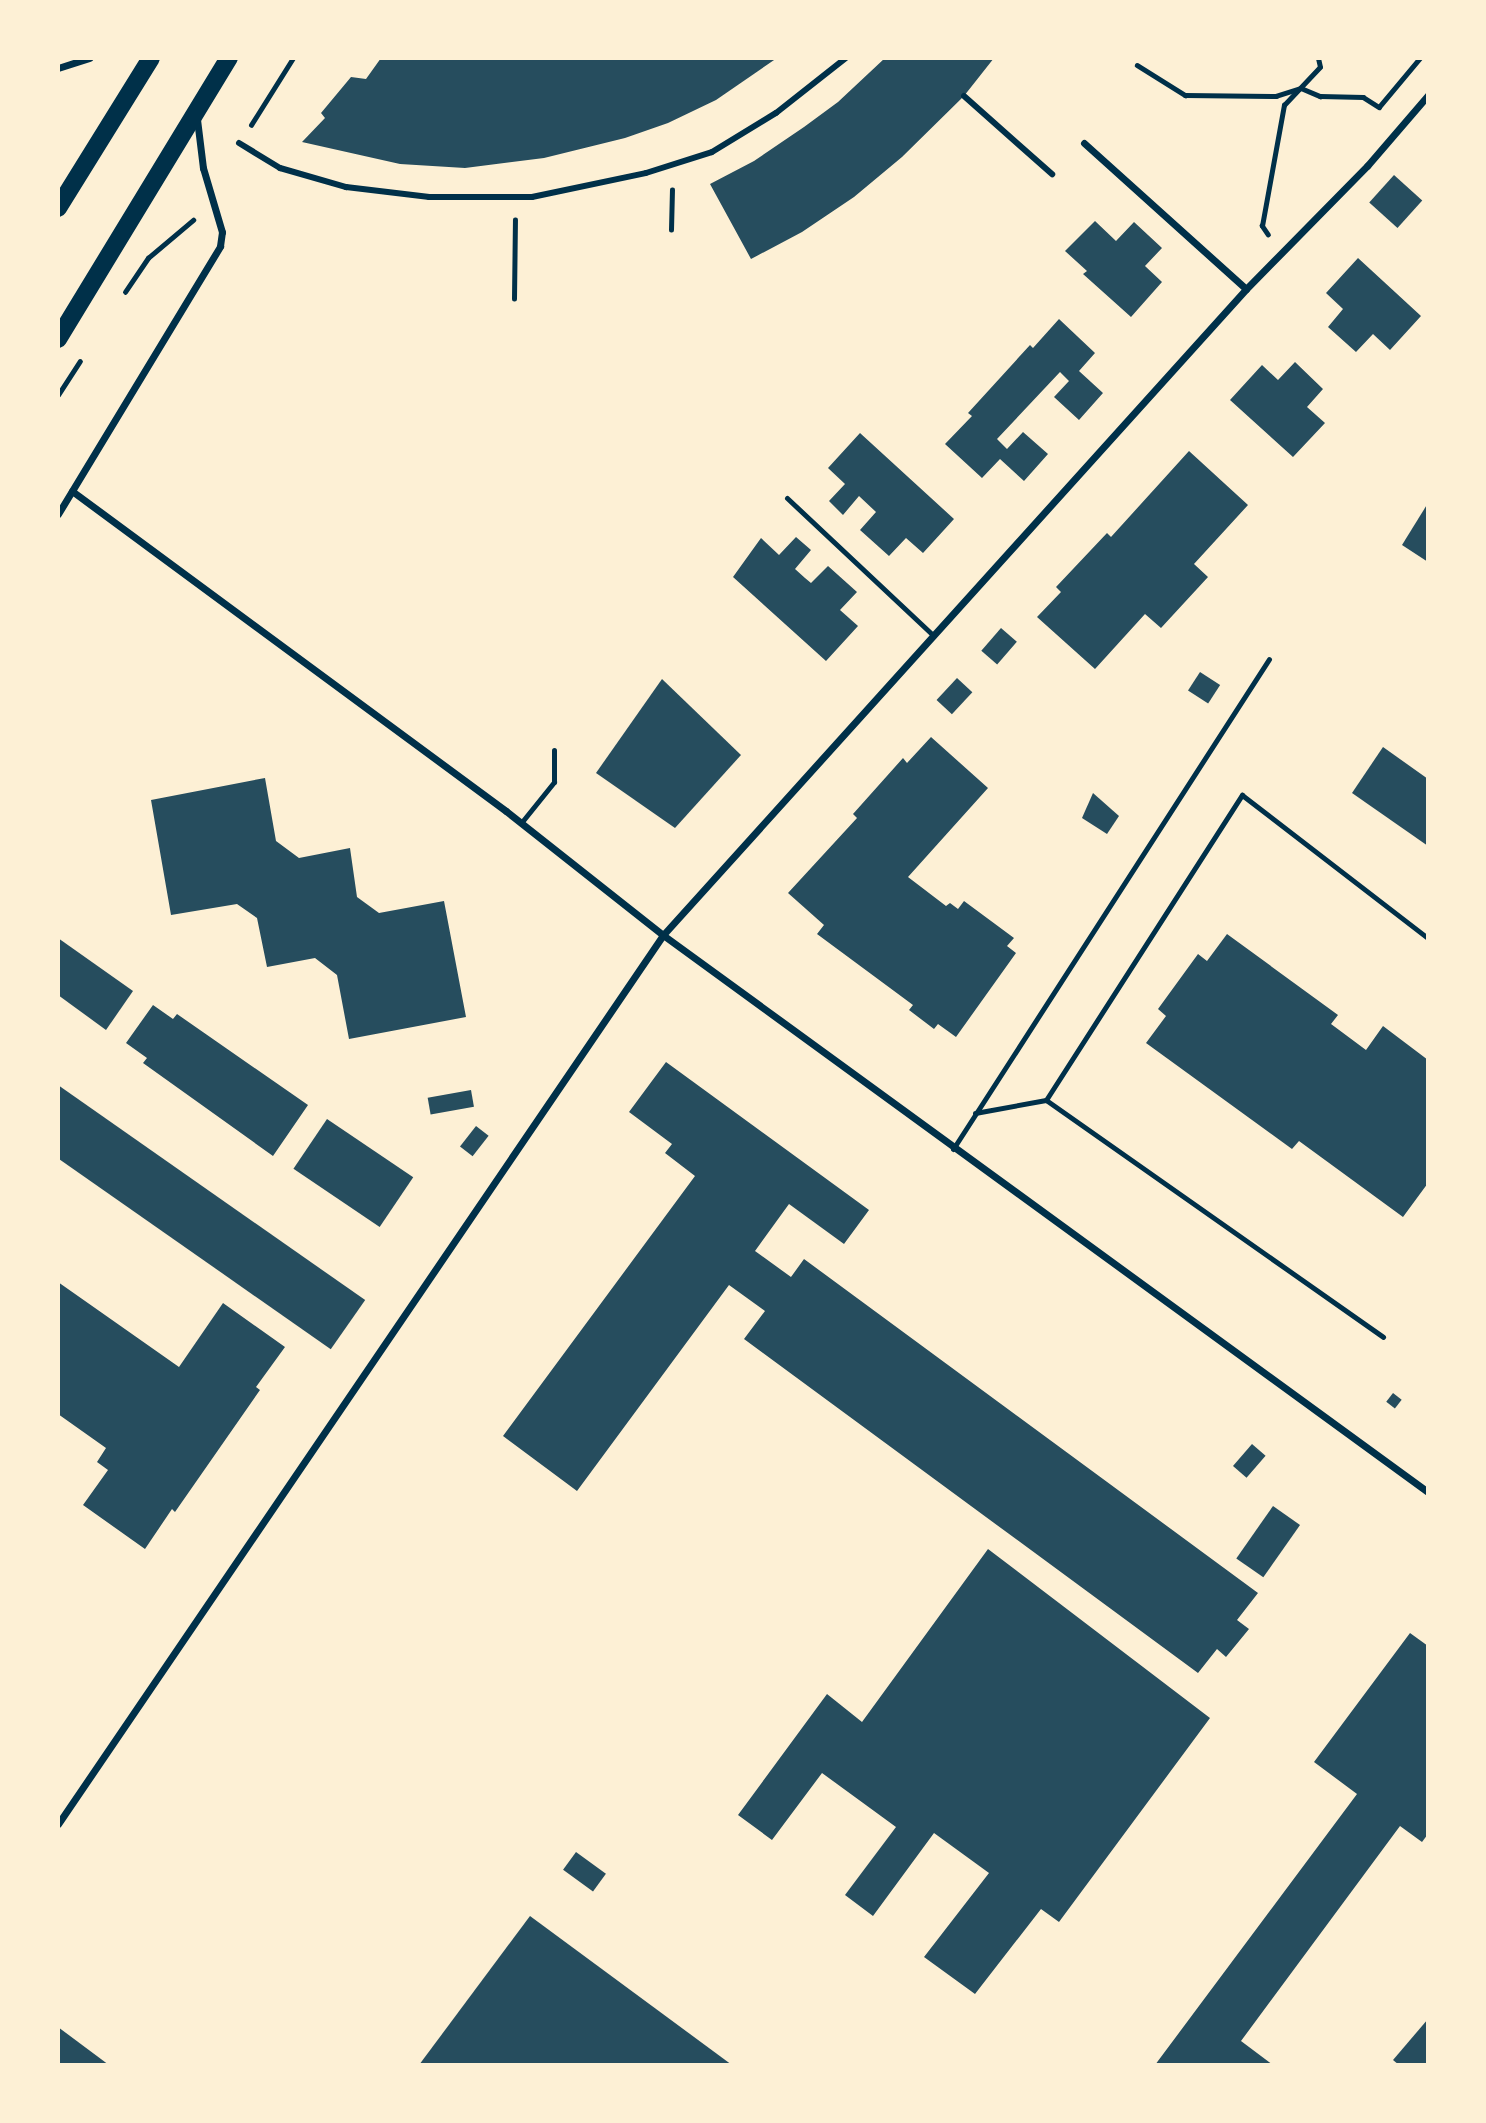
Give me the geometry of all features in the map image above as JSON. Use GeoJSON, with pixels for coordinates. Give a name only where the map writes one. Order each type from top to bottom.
{"type":"FeatureCollection","features":[{"type":"Feature","properties":{"kind":"main road"},"geometry":{"type":"LineString","coordinates":[[58,208],[151,58]]}},
{"type":"Feature","properties":{"kind":"main road"},"geometry":{"type":"LineString","coordinates":[[58,339],[229,58]]}},
{"type":"Feature","properties":{"kind":"street"},"geometry":{"type":"LineString","coordinates":[[58,68],[89,58]]}},
{"type":"Feature","properties":{"kind":"street"},"geometry":{"type":"LineString","coordinates":[[239,142],[280,168],[346,187],[429,197],[533,197],[646,173],[712,152],[776,113],[846,58]]}},
{"type":"Feature","properties":{"kind":"street"},"geometry":{"type":"LineString","coordinates":[[58,1824],[663,935],[1246,289],[1367,166],[1428,95]]}},
{"type":"Feature","properties":{"kind":"street"},"geometry":{"type":"LineString","coordinates":[[964,96],[1052,174]]}},
{"type":"Feature","properties":{"kind":"street"},"geometry":{"type":"LineString","coordinates":[[58,514],[207,272],[220,246],[222,232],[203,168],[197,111]]}},
{"type":"Feature","properties":{"kind":"street"},"geometry":{"type":"LineString","coordinates":[[1084,143],[1246,289]]}},
{"type":"Feature","properties":{"kind":"street"},"geometry":{"type":"LineString","coordinates":[[72,491],[521,822],[663,935],[953,1149],[1428,1492]]}},
{"type":"Feature","properties":{"kind":"lane"},"geometry":{"type":"LineString","coordinates":[[787,498],[932,634]]}},
{"type":"Feature","properties":{"kind":"lane"},"geometry":{"type":"LineString","coordinates":[[953,1149],[1269,659]]}},
{"type":"Feature","properties":{"kind":"lane"},"geometry":{"type":"LineString","coordinates":[[521,822],[554,782],[554,750]]}},
{"type":"Feature","properties":{"kind":"lane"},"geometry":{"type":"LineString","coordinates":[[975,1114],[1046,1100],[1242,795],[1428,938]]}},
{"type":"Feature","properties":{"kind":"lane"},"geometry":{"type":"LineString","coordinates":[[1046,1100],[1383,1337]]}},
{"type":"Feature","properties":{"kind":"path"},"geometry":{"type":"LineString","coordinates":[[1281,253],[1262,226],[1284,105],[1320,67],[1318,58]]}},
{"type":"Feature","properties":{"kind":"path"},"geometry":{"type":"LineString","coordinates":[[1138,65],[1185,95],[1276,96],[1301,88],[1320,96],[1363,97],[1379,107],[1420,58]]}},
{"type":"Feature","properties":{"kind":"path"},"geometry":{"type":"LineString","coordinates":[[671,230],[673,164]]}},
{"type":"Feature","properties":{"kind":"path"},"geometry":{"type":"LineString","coordinates":[[514,197],[514,299]]}},
{"type":"Feature","properties":{"kind":"path"},"geometry":{"type":"LineString","coordinates":[[118,303],[148,257],[213,206]]}},
{"type":"Feature","properties":{"kind":"path"},"geometry":{"type":"LineString","coordinates":[[58,395],[88,349]]}},
{"type":"Feature","properties":{"kind":"building"},"geometry":{"type":"Polygon","coordinates":[[[381,58],[777,58],[716,100],[668,123],[625,138],[544,158],[465,168],[400,164],[302,142],[325,118],[321,113],[351,77],[366,79],[381,58]]]}},
{"type":"Feature","properties":{"kind":"building"},"geometry":{"type":"Polygon","coordinates":[[[885,58],[994,58],[964,96],[902,157],[854,197],[802,232],[751,259],[710,184],[754,161],[804,127],[838,102],[885,58]]]}},
{"type":"Feature","properties":{"kind":"building"},"geometry":{"type":"Polygon","coordinates":[[[1394,175],[1422,200],[1397,228],[1369,202],[1394,175]]]}},
{"type":"Feature","properties":{"kind":"building"},"geometry":{"type":"Polygon","coordinates":[[[1095,221],[1116,241],[1134,222],[1162,248],[1145,266],[1162,282],[1131,317],[1083,274],[1087,271],[1065,251],[1095,221]]]}},
{"type":"Feature","properties":{"kind":"building"},"geometry":{"type":"Polygon","coordinates":[[[1358,258],[1421,316],[1390,350],[1373,334],[1356,352],[1328,327],[1343,309],[1326,293],[1358,258]]]}},
{"type":"Feature","properties":{"kind":"building"},"geometry":{"type":"Polygon","coordinates":[[[1059,319],[1095,353],[1079,371],[1103,393],[1079,420],[1054,397],[1069,381],[1060,372],[997,439],[1007,449],[1023,432],[1048,454],[1024,481],[1000,459],[982,478],[945,444],[972,416],[968,413],[1030,345],[1033,348],[1059,319]]]}},
{"type":"Feature","properties":{"kind":"building"},"geometry":{"type":"Polygon","coordinates":[[[1295,362],[1323,389],[1307,407],[1325,423],[1293,457],[1230,400],[1262,365],[1278,380],[1295,362]]]}},
{"type":"Feature","properties":{"kind":"building"},"geometry":{"type":"Polygon","coordinates":[[[860,433],[954,519],[923,553],[906,538],[889,556],[860,530],[876,512],[859,496],[843,515],[829,501],[845,484],[828,468],[860,433]]]}},
{"type":"Feature","properties":{"kind":"building"},"geometry":{"type":"Polygon","coordinates":[[[1189,451],[1248,505],[1194,564],[1208,577],[1161,628],[1145,614],[1095,669],[1037,617],[1061,592],[1056,587],[1107,533],[1111,537],[1189,451]]]}},
{"type":"Feature","properties":{"kind":"building"},"geometry":{"type":"Polygon","coordinates":[[[1428,503],[1428,562],[1402,545],[1428,503]]]}},
{"type":"Feature","properties":{"kind":"building"},"geometry":{"type":"Polygon","coordinates":[[[796,537],[811,550],[795,569],[811,583],[828,566],[857,592],[840,610],[858,626],[826,661],[733,577],[761,538],[779,555],[796,537]]]}},
{"type":"Feature","properties":{"kind":"building"},"geometry":{"type":"Polygon","coordinates":[[[1001,628],[1017,642],[997,664],[981,651],[1001,628]]]}},
{"type":"Feature","properties":{"kind":"building"},"geometry":{"type":"Polygon","coordinates":[[[1200,672],[1220,685],[1208,704],[1188,690],[1200,672]]]}},
{"type":"Feature","properties":{"kind":"building"},"geometry":{"type":"Polygon","coordinates":[[[957,678],[972,692],[952,714],[937,700],[957,678]]]}},
{"type":"Feature","properties":{"kind":"building"},"geometry":{"type":"Polygon","coordinates":[[[662,679],[741,755],[675,828],[596,773],[662,679]]]}},
{"type":"Feature","properties":{"kind":"building"},"geometry":{"type":"Polygon","coordinates":[[[931,737],[988,788],[908,877],[946,906],[950,903],[958,909],[964,901],[1014,938],[1007,946],[1016,953],[956,1037],[938,1024],[934,1029],[909,1010],[913,1005],[817,934],[824,925],[788,893],[857,818],[853,814],[903,758],[907,763],[931,737]]]}},
{"type":"Feature","properties":{"kind":"building"},"geometry":{"type":"Polygon","coordinates":[[[1383,747],[1428,779],[1428,846],[1352,793],[1383,747]]]}},
{"type":"Feature","properties":{"kind":"building"},"geometry":{"type":"Polygon","coordinates":[[[265,778],[276,841],[299,858],[350,848],[357,897],[379,913],[444,901],[466,1017],[349,1039],[337,975],[315,958],[267,967],[257,918],[237,904],[171,915],[151,800],[265,778]]]}},
{"type":"Feature","properties":{"kind":"building"},"geometry":{"type":"Polygon","coordinates":[[[1093,793],[1119,816],[1107,834],[1082,818],[1093,793]]]}},
{"type":"Feature","properties":{"kind":"building"},"geometry":{"type":"Polygon","coordinates":[[[1227,934],[1338,1015],[1331,1024],[1366,1050],[1383,1026],[1428,1060],[1428,1183],[1403,1217],[1299,1141],[1292,1149],[1146,1043],[1166,1016],[1158,1009],[1198,954],[1207,961],[1227,934]]]}},
{"type":"Feature","properties":{"kind":"building"},"geometry":{"type":"Polygon","coordinates":[[[58,938],[133,991],[106,1030],[58,995],[58,938]]]}},
{"type":"Feature","properties":{"kind":"building"},"geometry":{"type":"Polygon","coordinates":[[[153,1005],[173,1019],[177,1014],[308,1105],[273,1156],[143,1063],[147,1058],[126,1043],[153,1005]]]}},
{"type":"Feature","properties":{"kind":"building"},"geometry":{"type":"Polygon","coordinates":[[[666,1062],[869,1210],[844,1244],[789,1204],[755,1251],[791,1277],[804,1259],[1258,1593],[1237,1620],[1249,1629],[1226,1657],[1217,1649],[1198,1673],[744,1339],[765,1311],[729,1285],[577,1491],[503,1436],[695,1176],[665,1153],[672,1144],[629,1112],[666,1062]]]}},
{"type":"Feature","properties":{"kind":"building"},"geometry":{"type":"Polygon","coordinates":[[[58,1085],[365,1300],[331,1349],[58,1158],[58,1085]]]}},
{"type":"Feature","properties":{"kind":"building"},"geometry":{"type":"Polygon","coordinates":[[[471,1090],[474,1107],[431,1114],[428,1098],[471,1090]]]}},
{"type":"Feature","properties":{"kind":"building"},"geometry":{"type":"Polygon","coordinates":[[[327,1119],[413,1177],[380,1227],[293,1169],[327,1119]]]}},
{"type":"Feature","properties":{"kind":"building"},"geometry":{"type":"Polygon","coordinates":[[[476,1126],[489,1136],[473,1156],[460,1146],[476,1126]]]}},
{"type":"Feature","properties":{"kind":"building"},"geometry":{"type":"Polygon","coordinates":[[[58,1282],[179,1367],[223,1303],[285,1347],[256,1387],[260,1390],[175,1512],[172,1509],[145,1549],[83,1505],[108,1470],[97,1462],[106,1448],[58,1414],[58,1282]]]}},
{"type":"Feature","properties":{"kind":"building"},"geometry":{"type":"Polygon","coordinates":[[[1393,1393],[1402,1400],[1395,1408],[1386,1402],[1393,1393]]]}},
{"type":"Feature","properties":{"kind":"building"},"geometry":{"type":"Polygon","coordinates":[[[1252,1444],[1266,1456],[1247,1478],[1233,1466],[1252,1444]]]}},
{"type":"Feature","properties":{"kind":"building"},"geometry":{"type":"Polygon","coordinates":[[[1273,1506],[1300,1525],[1263,1577],[1236,1558],[1273,1506]]]}},
{"type":"Feature","properties":{"kind":"building"},"geometry":{"type":"Polygon","coordinates":[[[988,1549],[1210,1718],[1059,1922],[1041,1909],[975,1994],[924,1957],[989,1873],[934,1833],[873,1916],[845,1895],[896,1827],[822,1773],[772,1840],[738,1815],[827,1694],[862,1722],[988,1549]]]}},
{"type":"Feature","properties":{"kind":"building"},"geometry":{"type":"Polygon","coordinates":[[[1410,1633],[1428,1646],[1428,1834],[1422,1842],[1400,1826],[1241,2041],[1273,2065],[1155,2065],[1357,1794],[1314,1762],[1410,1633]]]}},
{"type":"Feature","properties":{"kind":"building"},"geometry":{"type":"Polygon","coordinates":[[[576,1852],[606,1874],[593,1892],[563,1870],[576,1852]]]}},
{"type":"Feature","properties":{"kind":"building"},"geometry":{"type":"Polygon","coordinates":[[[530,1916],[732,2065],[419,2065],[530,1916]]]}},
{"type":"Feature","properties":{"kind":"building"},"geometry":{"type":"Polygon","coordinates":[[[1428,2019],[1428,2065],[1399,2065],[1393,2060],[1428,2019]]]}},
{"type":"Feature","properties":{"kind":"building"},"geometry":{"type":"Polygon","coordinates":[[[58,2027],[109,2065],[58,2065],[58,2027]]]}}]}
